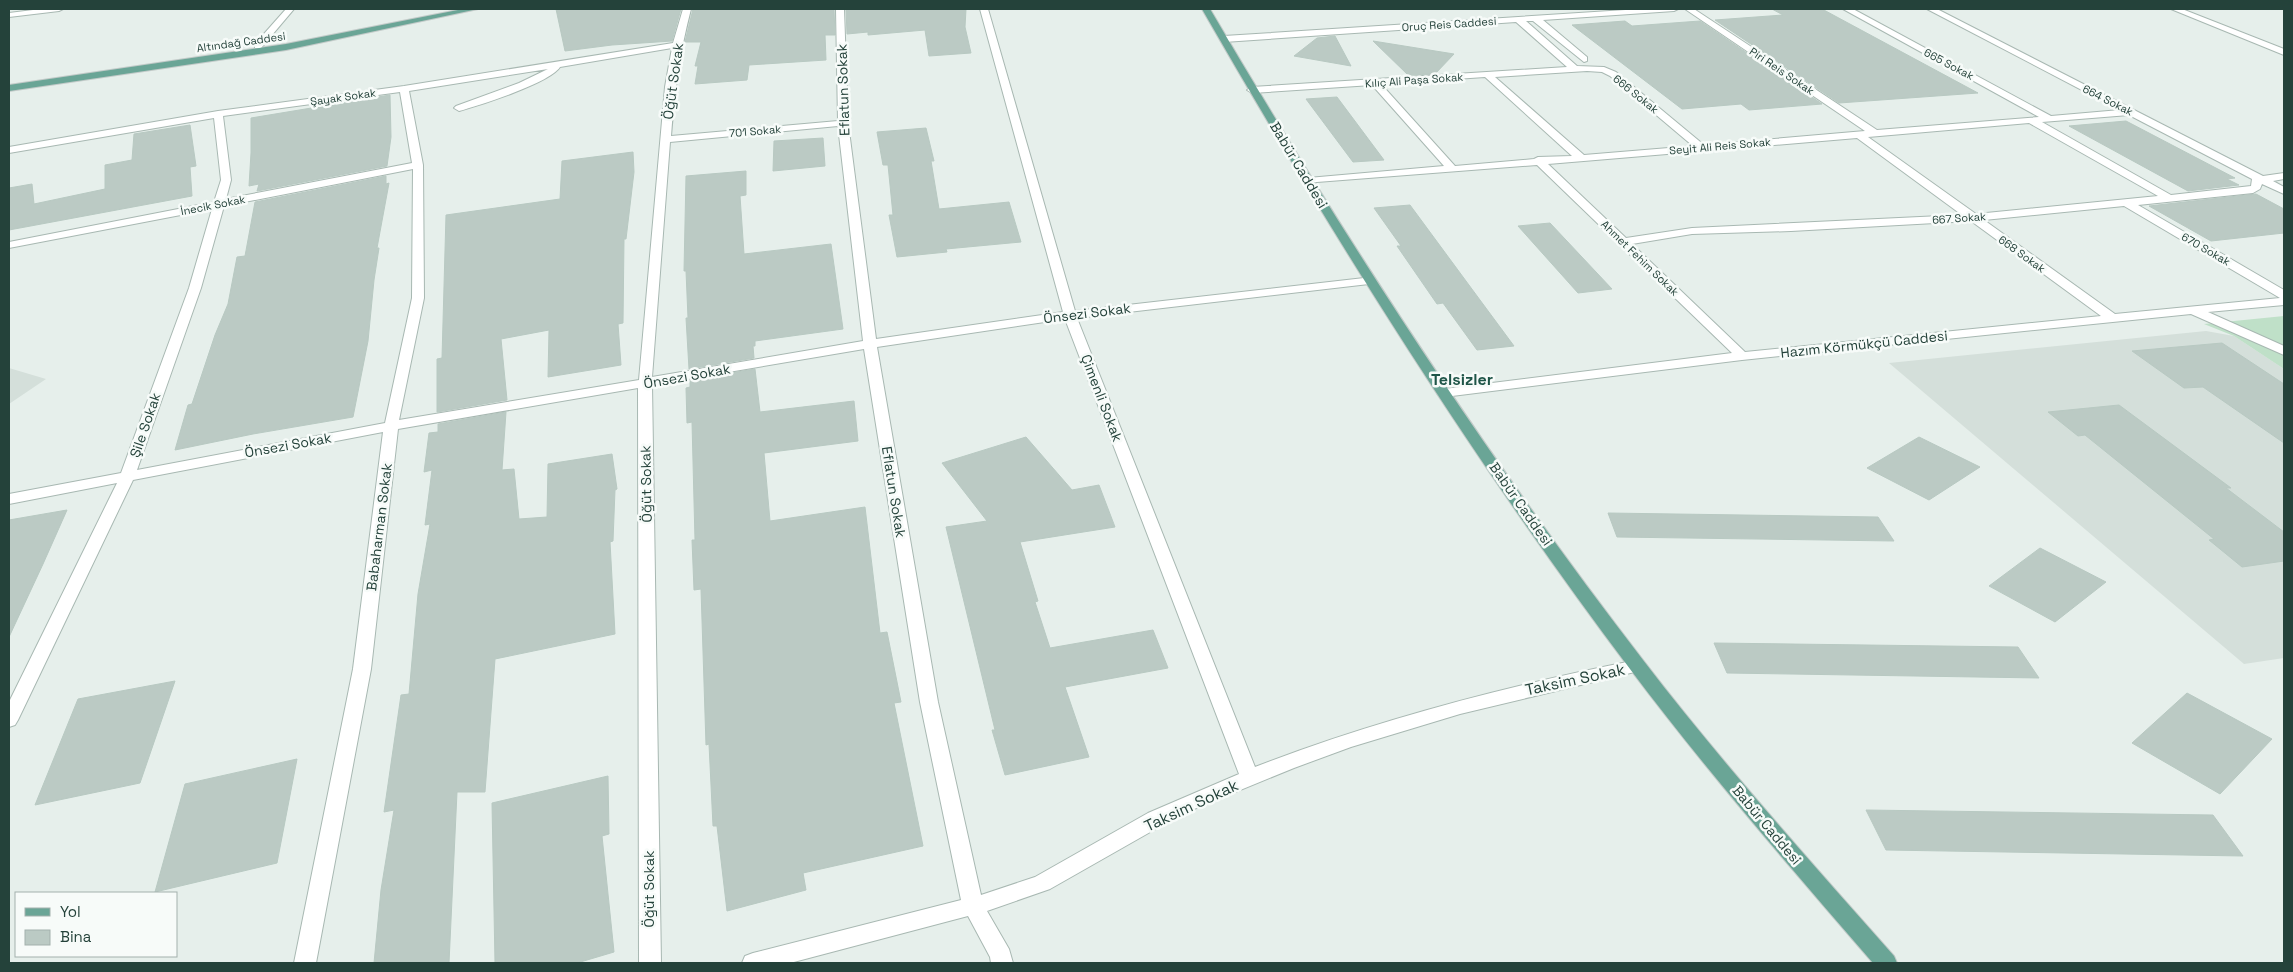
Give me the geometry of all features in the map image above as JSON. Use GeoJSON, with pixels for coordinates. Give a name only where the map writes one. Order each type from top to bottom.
{"type":"FeatureCollection","features":[{"type":"Feature","properties":{"kind":"main road","name":"Altındağ Caddesi"},"geometry":{"type":"LineString","coordinates":[[9,81],[258,46],[449,9]]}},
{"type":"Feature","properties":{"kind":"main road","name":"Altındağ Caddesi"},"geometry":{"type":"LineString","coordinates":[[9,88],[286,47],[474,9]]}},
{"type":"Feature","properties":{"kind":"main road","name":"Babür Caddesi"},"geometry":{"type":"LineString","coordinates":[[1206,9],[1252,90],[1369,280],[1444,393],[1534,522],[1638,666],[1784,845],[1886,963]]}},
{"type":"Feature","properties":{"kind":"street"},"geometry":{"type":"LineString","coordinates":[[9,15],[59,9]]}},
{"type":"Feature","properties":{"kind":"street"},"geometry":{"type":"LineString","coordinates":[[258,46],[290,9]]}},
{"type":"Feature","properties":{"kind":"street","name":"Öğüt Sokak"},"geometry":{"type":"LineString","coordinates":[[650,963],[645,384],[666,139],[677,45],[687,9]]}},
{"type":"Feature","properties":{"kind":"street","name":"Eflatun Sokak"},"geometry":{"type":"LineString","coordinates":[[840,9],[843,123],[870,344],[929,702],[973,906],[1001,956],[1002,963]]}},
{"type":"Feature","properties":{"kind":"street","name":"Çimenli Sokak"},"geometry":{"type":"LineString","coordinates":[[984,9],[1070,315],[1250,778]]}},
{"type":"Feature","properties":{"kind":"street","name":"Oruç Reis Caddesi"},"geometry":{"type":"LineString","coordinates":[[1224,39],[1674,9]]}},
{"type":"Feature","properties":{"kind":"street","name":"Piri Reis Sokak"},"geometry":{"type":"LineString","coordinates":[[1689,9],[1876,134]]}},
{"type":"Feature","properties":{"kind":"street","name":"665 Sokak"},"geometry":{"type":"LineString","coordinates":[[1847,9],[2051,119]]}},
{"type":"Feature","properties":{"kind":"street","name":"664 Sokak"},"geometry":{"type":"LineString","coordinates":[[1931,9],[2284,190]]}},
{"type":"Feature","properties":{"kind":"street"},"geometry":{"type":"LineString","coordinates":[[2175,9],[2284,52]]}},
{"type":"Feature","properties":{"kind":"street"},"geometry":{"type":"LineString","coordinates":[[1535,18],[1584,59]]}},
{"type":"Feature","properties":{"kind":"street"},"geometry":{"type":"LineString","coordinates":[[1518,19],[1575,69]]}},
{"type":"Feature","properties":{"kind":"street","name":"Şayak Sokak"},"geometry":{"type":"LineString","coordinates":[[9,150],[218,114],[404,88],[677,45]]}},
{"type":"Feature","properties":{"kind":"street"},"geometry":{"type":"LineString","coordinates":[[458,108],[550,72],[561,63]]}},
{"type":"Feature","properties":{"kind":"street","name":"666 Sokak"},"geometry":{"type":"LineString","coordinates":[[1575,69],[1594,68],[1609,72],[1701,148]]}},
{"type":"Feature","properties":{"kind":"street","name":"Kılıç Ali Paşa Sokak"},"geometry":{"type":"LineString","coordinates":[[1252,90],[1575,69]]}},
{"type":"Feature","properties":{"kind":"street"},"geometry":{"type":"LineString","coordinates":[[1486,74],[1580,157]]}},
{"type":"Feature","properties":{"kind":"street"},"geometry":{"type":"LineString","coordinates":[[1374,82],[1451,168]]}},
{"type":"Feature","properties":{"kind":"street","name":"Babaharman Sokak"},"geometry":{"type":"LineString","coordinates":[[305,963],[362,669],[391,426],[418,298],[418,165],[404,88]]}},
{"type":"Feature","properties":{"kind":"street","name":"Seyit Ali Reis Sokak"},"geometry":{"type":"LineString","coordinates":[[1308,181],[1538,160],[2132,112]]}},
{"type":"Feature","properties":{"kind":"street","name":"Şile Sokak"},"geometry":{"type":"LineString","coordinates":[[9,720],[14,698],[128,475],[195,288],[226,180],[218,114]]}},
{"type":"Feature","properties":{"kind":"street"},"geometry":{"type":"LineString","coordinates":[[2030,120],[2169,198]]}},
{"type":"Feature","properties":{"kind":"street","name":"701 Sokak"},"geometry":{"type":"LineString","coordinates":[[666,139],[843,123]]}},
{"type":"Feature","properties":{"kind":"street","name":"668 Sokak"},"geometry":{"type":"LineString","coordinates":[[1858,135],[2113,319]]}},
{"type":"Feature","properties":{"kind":"street","name":"Ahmet Fehim Sokak"},"geometry":{"type":"LineString","coordinates":[[1538,160],[1742,356]]}},
{"type":"Feature","properties":{"kind":"street","name":"İnecik Sokak"},"geometry":{"type":"LineString","coordinates":[[9,245],[418,165]]}},
{"type":"Feature","properties":{"kind":"street"},"geometry":{"type":"LineString","coordinates":[[2260,178],[2284,176]]}},
{"type":"Feature","properties":{"kind":"street","name":"667 Sokak"},"geometry":{"type":"LineString","coordinates":[[1624,242],[1692,231],[1791,228],[1971,218],[2253,190],[2256,187],[2257,180],[2260,178]]}},
{"type":"Feature","properties":{"kind":"street","name":"670 Sokak"},"geometry":{"type":"LineString","coordinates":[[2127,202],[2284,295]]}},
{"type":"Feature","properties":{"kind":"street","name":"Önsezi Sokak"},"geometry":{"type":"LineString","coordinates":[[9,499],[391,426],[870,344],[1070,315],[1369,280]]}},
{"type":"Feature","properties":{"kind":"street","name":"Hazım Körmükçü Caddesi"},"geometry":{"type":"LineString","coordinates":[[1444,393],[1742,356],[2284,301]]}},
{"type":"Feature","properties":{"kind":"street"},"geometry":{"type":"LineString","coordinates":[[2192,310],[2284,351]]}},
{"type":"Feature","properties":{"kind":"street","name":"Taksim Sokak"},"geometry":{"type":"LineString","coordinates":[[753,963],[973,906],[1023,891],[1056,877],[1173,810],[1327,749],[1452,708],[1638,666]]}},
{"type":"Feature","properties":{"kind":"shaded area"},"geometry":{"type":"Polygon","coordinates":[[[2206,331],[2234,336],[2284,369],[2284,658],[2244,664],[1889,363],[2206,331]]]}},
{"type":"Feature","properties":{"kind":"shaded area"},"geometry":{"type":"Polygon","coordinates":[[[9,368],[46,379],[9,404],[9,368]]]}},
{"type":"Feature","properties":{"kind":"green space"},"geometry":{"type":"Polygon","coordinates":[[[2284,316],[2284,369],[2234,336],[2204,324],[2284,316]]]}},
{"type":"Feature","properties":{"kind":"building"},"geometry":{"type":"Polygon","coordinates":[[[556,9],[681,9],[672,41],[612,45],[565,51],[556,9]]]}},
{"type":"Feature","properties":{"kind":"building"},"geometry":{"type":"Polygon","coordinates":[[[693,9],[834,9],[835,35],[825,35],[826,60],[749,65],[747,80],[695,84],[698,66],[695,66],[701,42],[685,42],[693,9]]]}},
{"type":"Feature","properties":{"kind":"building"},"geometry":{"type":"Polygon","coordinates":[[[846,9],[966,9],[965,27],[971,53],[929,56],[925,30],[868,35],[868,32],[847,34],[846,9]]]}},
{"type":"Feature","properties":{"kind":"building"},"geometry":{"type":"Polygon","coordinates":[[[1772,9],[1822,9],[1978,93],[1839,103],[1715,20],[1783,15],[1772,9]]]}},
{"type":"Feature","properties":{"kind":"building"},"geometry":{"type":"Polygon","coordinates":[[[1625,21],[1632,26],[1700,21],[1822,104],[1749,110],[1741,104],[1682,109],[1572,25],[1625,21]]]}},
{"type":"Feature","properties":{"kind":"building"},"geometry":{"type":"Polygon","coordinates":[[[1335,36],[1351,66],[1294,56],[1317,38],[1335,36]]]}},
{"type":"Feature","properties":{"kind":"building"},"geometry":{"type":"Polygon","coordinates":[[[1373,41],[1454,54],[1435,74],[1408,75],[1373,41]]]}},
{"type":"Feature","properties":{"kind":"building"},"geometry":{"type":"Polygon","coordinates":[[[390,95],[391,137],[387,166],[257,191],[259,184],[249,186],[251,118],[390,95]]]}},
{"type":"Feature","properties":{"kind":"building"},"geometry":{"type":"Polygon","coordinates":[[[1337,97],[1384,160],[1353,162],[1306,99],[1337,97]]]}},
{"type":"Feature","properties":{"kind":"building"},"geometry":{"type":"Polygon","coordinates":[[[2126,121],[2235,178],[2227,179],[2239,185],[2188,191],[2069,126],[2126,121]]]}},
{"type":"Feature","properties":{"kind":"building"},"geometry":{"type":"Polygon","coordinates":[[[190,125],[196,166],[190,167],[192,196],[9,230],[9,188],[32,184],[34,204],[105,189],[105,165],[132,160],[134,134],[190,125]]]}},
{"type":"Feature","properties":{"kind":"building"},"geometry":{"type":"Polygon","coordinates":[[[926,128],[934,161],[931,161],[939,209],[1009,202],[1021,242],[946,249],[947,252],[897,257],[889,215],[893,215],[888,165],[883,165],[877,132],[926,128]]]}},
{"type":"Feature","properties":{"kind":"building"},"geometry":{"type":"Polygon","coordinates":[[[823,138],[825,166],[773,171],[774,141],[823,138]]]}},
{"type":"Feature","properties":{"kind":"building"},"geometry":{"type":"Polygon","coordinates":[[[633,152],[634,172],[626,239],[624,239],[623,323],[618,324],[621,365],[548,377],[549,330],[501,339],[507,400],[437,412],[437,359],[442,358],[446,215],[560,199],[562,161],[633,152]]]}},
{"type":"Feature","properties":{"kind":"building"},"geometry":{"type":"Polygon","coordinates":[[[746,171],[746,195],[740,196],[744,254],[831,244],[843,329],[755,341],[755,346],[753,346],[754,358],[689,369],[686,271],[684,271],[686,176],[746,171]]]}},
{"type":"Feature","properties":{"kind":"building"},"geometry":{"type":"Polygon","coordinates":[[[386,176],[386,184],[389,183],[377,248],[379,248],[368,341],[353,417],[253,434],[175,450],[188,405],[192,404],[215,335],[228,304],[237,257],[245,256],[255,202],[386,176]]]}},
{"type":"Feature","properties":{"kind":"building"},"geometry":{"type":"Polygon","coordinates":[[[2256,194],[2284,209],[2284,233],[2211,241],[2149,206],[2256,194]]]}},
{"type":"Feature","properties":{"kind":"building"},"geometry":{"type":"Polygon","coordinates":[[[1410,205],[1514,346],[1477,350],[1443,303],[1437,304],[1397,246],[1401,246],[1374,208],[1410,205]]]}},
{"type":"Feature","properties":{"kind":"building"},"geometry":{"type":"Polygon","coordinates":[[[1550,223],[1612,289],[1578,293],[1518,226],[1550,223]]]}},
{"type":"Feature","properties":{"kind":"building"},"geometry":{"type":"Polygon","coordinates":[[[2222,343],[2284,384],[2284,443],[2203,387],[2184,388],[2132,351],[2222,343]]]}},
{"type":"Feature","properties":{"kind":"building"},"geometry":{"type":"Polygon","coordinates":[[[755,369],[760,412],[854,401],[858,441],[764,453],[770,521],[865,507],[880,633],[887,632],[901,702],[894,703],[923,846],[803,873],[806,890],[727,911],[717,826],[713,826],[709,744],[706,745],[701,589],[694,590],[692,540],[695,540],[692,422],[687,423],[686,388],[690,387],[690,380],[755,369]]]}},
{"type":"Feature","properties":{"kind":"building"},"geometry":{"type":"Polygon","coordinates":[[[2119,405],[2231,488],[2226,488],[2284,532],[2284,561],[2242,567],[2209,540],[2214,539],[2085,435],[2078,436],[2048,412],[2119,405]]]}},
{"type":"Feature","properties":{"kind":"building"},"geometry":{"type":"Polygon","coordinates":[[[506,412],[502,470],[514,469],[519,519],[547,517],[548,464],[612,454],[617,489],[615,490],[613,541],[610,542],[615,634],[495,659],[485,792],[457,792],[449,963],[374,963],[381,890],[394,810],[384,812],[401,695],[409,694],[418,594],[430,524],[425,525],[432,470],[424,472],[429,433],[438,432],[438,424],[506,412]]]}},
{"type":"Feature","properties":{"kind":"building"},"geometry":{"type":"Polygon","coordinates":[[[1026,437],[1072,490],[1099,485],[1115,527],[1020,542],[1038,601],[1035,602],[1050,648],[1153,630],[1168,668],[1065,687],[1089,757],[1005,775],[992,730],[995,730],[946,527],[987,521],[942,463],[1026,437]]]}},
{"type":"Feature","properties":{"kind":"building"},"geometry":{"type":"Polygon","coordinates":[[[1919,437],[1980,467],[1929,500],[1867,468],[1919,437]]]}},
{"type":"Feature","properties":{"kind":"building"},"geometry":{"type":"Polygon","coordinates":[[[67,510],[43,564],[9,637],[9,520],[67,510]]]}},
{"type":"Feature","properties":{"kind":"building"},"geometry":{"type":"Polygon","coordinates":[[[1608,513],[1878,517],[1894,541],[1617,537],[1608,513]]]}},
{"type":"Feature","properties":{"kind":"building"},"geometry":{"type":"Polygon","coordinates":[[[2040,548],[2106,582],[2055,622],[1989,586],[2040,548]]]}},
{"type":"Feature","properties":{"kind":"building"},"geometry":{"type":"Polygon","coordinates":[[[1714,643],[2018,647],[2039,678],[1727,673],[1714,643]]]}},
{"type":"Feature","properties":{"kind":"building"},"geometry":{"type":"Polygon","coordinates":[[[175,681],[140,783],[35,805],[78,699],[175,681]]]}},
{"type":"Feature","properties":{"kind":"building"},"geometry":{"type":"Polygon","coordinates":[[[2187,693],[2272,739],[2220,794],[2132,743],[2187,693]]]}},
{"type":"Feature","properties":{"kind":"building"},"geometry":{"type":"Polygon","coordinates":[[[297,759],[277,863],[155,892],[185,784],[297,759]]]}},
{"type":"Feature","properties":{"kind":"building"},"geometry":{"type":"Polygon","coordinates":[[[608,776],[609,834],[602,836],[614,952],[577,963],[495,963],[492,803],[608,776]]]}},
{"type":"Feature","properties":{"kind":"building"},"geometry":{"type":"Polygon","coordinates":[[[1866,810],[2213,815],[2243,856],[1886,850],[1866,810]]]}},
{"type":"Feature","properties":{"kind":"district","name":"Telsizler"},"geometry":{"type":"Point","coordinates":[1462,379]}}]}
